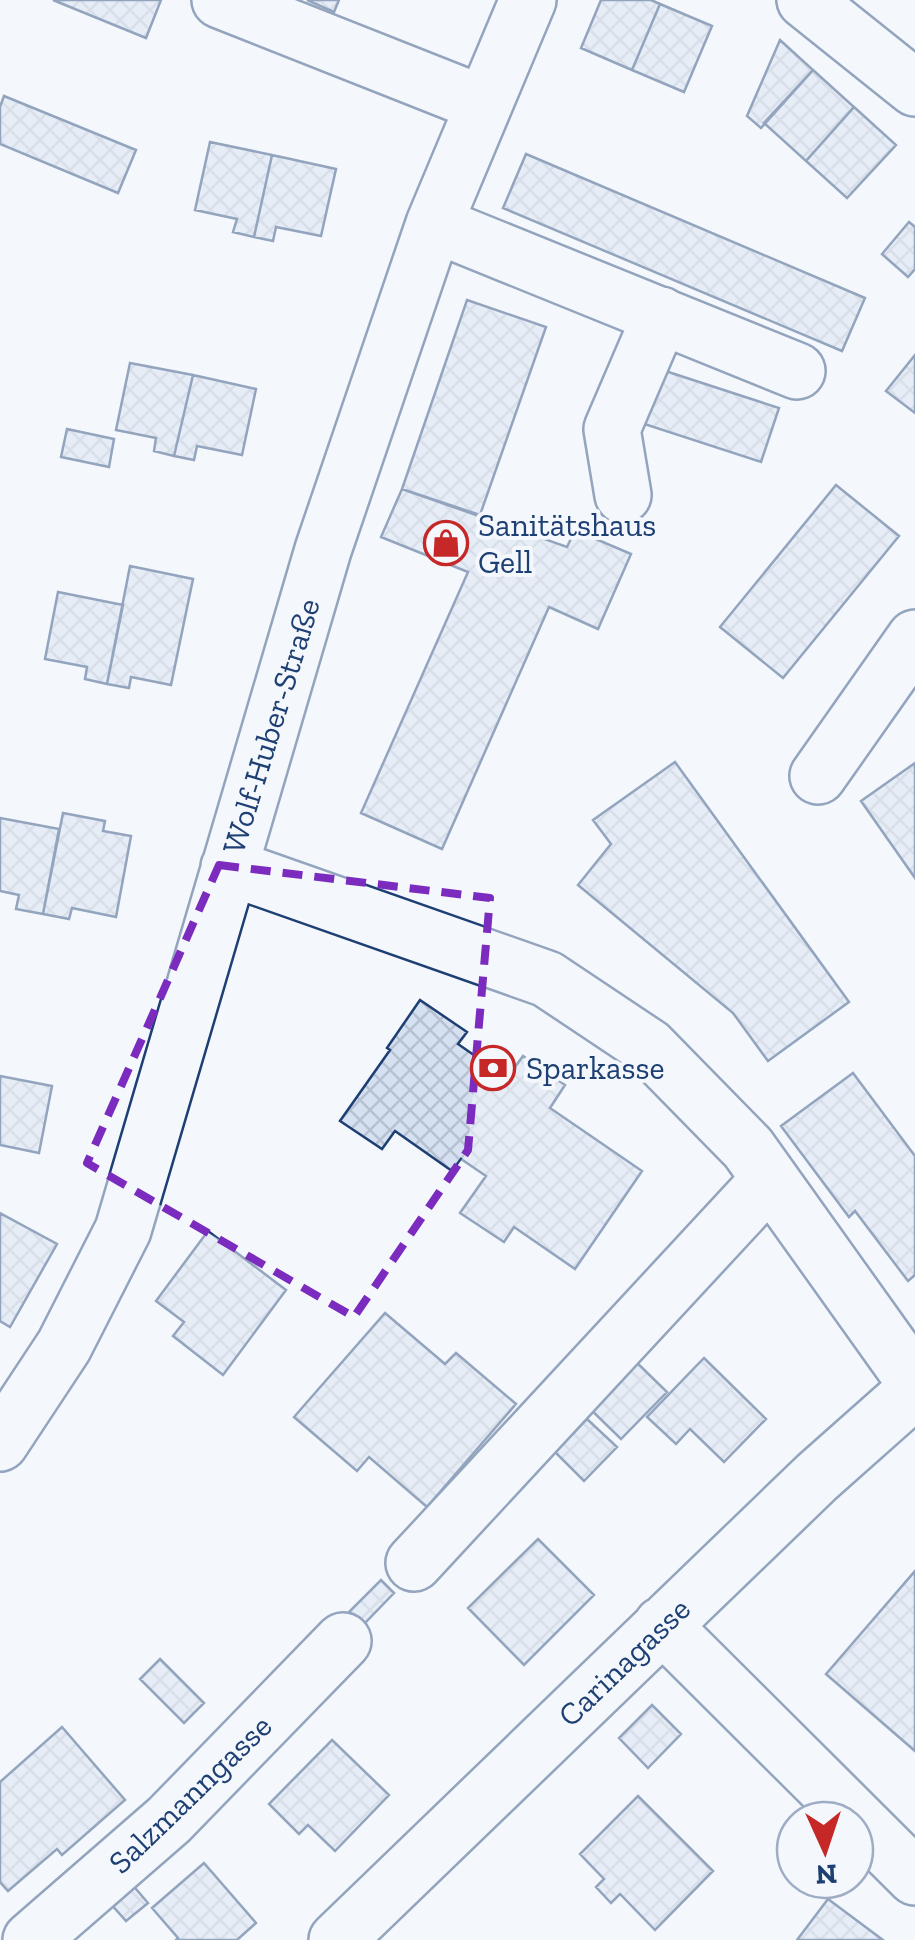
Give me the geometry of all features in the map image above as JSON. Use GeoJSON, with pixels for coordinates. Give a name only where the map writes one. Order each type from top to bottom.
{"type":"FeatureCollection","features":[{"type":"Feature","properties":{"kind":"street"},"geometry":{"type":"LineString","coordinates":[[220,0],[484,104]]}},
{"type":"Feature","properties":{"kind":"street","name":"Wolf-Huber-Straße"},"geometry":{"type":"LineString","coordinates":[[0,1443],[64,1346],[123,1230],[323,550],[434,224],[528,0]]}},
{"type":"Feature","properties":{"kind":"street"},"geometry":{"type":"LineString","coordinates":[[806,0],[915,88]]}},
{"type":"Feature","properties":{"kind":"street"},"geometry":{"type":"LineString","coordinates":[[434,224],[797,371]]}},
{"type":"Feature","properties":{"kind":"street"},"geometry":{"type":"LineString","coordinates":[[623,495],[612,429],[660,315]]}},
{"type":"Feature","properties":{"kind":"street"},"geometry":{"type":"LineString","coordinates":[[818,776],[915,638]]}},
{"type":"Feature","properties":{"kind":"street"},"geometry":{"type":"LineString","coordinates":[[229,867],[547,979],[648,1047],[748,1148],[915,1386]]}},
{"type":"Feature","properties":{"kind":"street"},"geometry":{"type":"LineString","coordinates":[[414,1563],[770,1179]]}},
{"type":"Feature","properties":{"kind":"street","name":"Carinagasse"},"geometry":{"type":"LineString","coordinates":[[337,1940],[915,1386]]}},
{"type":"Feature","properties":{"kind":"street"},"geometry":{"type":"LineString","coordinates":[[662,1625],[915,1877]]}},
{"type":"Feature","properties":{"kind":"street","name":"Salzmanngasse"},"geometry":{"type":"LineString","coordinates":[[31,1940],[170,1820],[343,1640]]}},
{"type":"Feature","properties":{"kind":"highlighted area"},"geometry":{"type":"Polygon","coordinates":[[[219,865],[490,898],[468,1150],[354,1317],[87,1163],[219,865]]]}},
{"type":"Feature","properties":{"kind":"building"},"geometry":{"type":"Polygon","coordinates":[[[53,0],[161,0],[146,38],[53,0]]]}},
{"type":"Feature","properties":{"kind":"building"},"geometry":{"type":"Polygon","coordinates":[[[307,0],[339,0],[334,12],[307,0]]]}},
{"type":"Feature","properties":{"kind":"building"},"geometry":{"type":"Polygon","coordinates":[[[601,0],[651,0],[660,4],[632,70],[581,48],[601,0]]]}},
{"type":"Feature","properties":{"kind":"building"},"geometry":{"type":"Polygon","coordinates":[[[660,4],[712,26],[684,92],[632,70],[660,4]]]}},
{"type":"Feature","properties":{"kind":"building"},"geometry":{"type":"Polygon","coordinates":[[[780,40],[813,70],[761,128],[747,116],[780,40]]]}},
{"type":"Feature","properties":{"kind":"building"},"geometry":{"type":"Polygon","coordinates":[[[813,70],[854,107],[806,161],[764,123],[813,70]]]}},
{"type":"Feature","properties":{"kind":"building"},"geometry":{"type":"Polygon","coordinates":[[[4,96],[136,150],[118,193],[0,144],[0,107],[4,96]]]}},
{"type":"Feature","properties":{"kind":"building"},"geometry":{"type":"Polygon","coordinates":[[[854,107],[896,145],[847,198],[806,161],[854,107]]]}},
{"type":"Feature","properties":{"kind":"building"},"geometry":{"type":"Polygon","coordinates":[[[210,142],[272,155],[254,237],[233,232],[237,219],[195,210],[210,142]]]}},
{"type":"Feature","properties":{"kind":"building"},"geometry":{"type":"Polygon","coordinates":[[[526,154],[865,298],[842,351],[503,208],[526,154]]]}},
{"type":"Feature","properties":{"kind":"building"},"geometry":{"type":"Polygon","coordinates":[[[272,155],[336,169],[321,236],[276,227],[273,241],[254,237],[272,155]]]}},
{"type":"Feature","properties":{"kind":"building"},"geometry":{"type":"Polygon","coordinates":[[[909,222],[915,227],[915,269],[908,277],[882,254],[909,222]]]}},
{"type":"Feature","properties":{"kind":"building"},"geometry":{"type":"Polygon","coordinates":[[[467,300],[546,327],[480,515],[402,489],[467,300]]]}},
{"type":"Feature","properties":{"kind":"building"},"geometry":{"type":"Polygon","coordinates":[[[915,355],[915,413],[886,391],[915,355]]]}},
{"type":"Feature","properties":{"kind":"building"},"geometry":{"type":"Polygon","coordinates":[[[130,363],[193,375],[174,456],[154,451],[156,438],[116,430],[130,363]]]}},
{"type":"Feature","properties":{"kind":"building"},"geometry":{"type":"Polygon","coordinates":[[[650,366],[779,408],[761,462],[632,420],[650,366]]]}},
{"type":"Feature","properties":{"kind":"building"},"geometry":{"type":"Polygon","coordinates":[[[193,375],[256,389],[242,455],[197,446],[194,460],[174,456],[193,375]]]}},
{"type":"Feature","properties":{"kind":"building"},"geometry":{"type":"Polygon","coordinates":[[[67,429],[114,439],[109,467],[61,457],[67,429]]]}},
{"type":"Feature","properties":{"kind":"building"},"geometry":{"type":"Polygon","coordinates":[[[836,485],[899,536],[783,678],[720,627],[836,485]]]}},
{"type":"Feature","properties":{"kind":"building"},"geometry":{"type":"Polygon","coordinates":[[[402,489],[567,547],[575,530],[631,554],[598,629],[549,607],[442,849],[361,813],[468,572],[381,537],[402,489]]]}},
{"type":"Feature","properties":{"kind":"building"},"geometry":{"type":"Polygon","coordinates":[[[130,566],[193,579],[171,685],[131,677],[129,688],[107,684],[130,566]]]}},
{"type":"Feature","properties":{"kind":"building"},"geometry":{"type":"Polygon","coordinates":[[[58,592],[123,605],[107,684],[85,679],[87,667],[45,659],[58,592]]]}},
{"type":"Feature","properties":{"kind":"building"},"geometry":{"type":"Polygon","coordinates":[[[675,762],[849,1002],[768,1061],[733,1013],[578,885],[611,844],[593,820],[675,762]]]}},
{"type":"Feature","properties":{"kind":"building"},"geometry":{"type":"Polygon","coordinates":[[[915,763],[915,878],[861,801],[915,763]]]}},
{"type":"Feature","properties":{"kind":"building"},"geometry":{"type":"Polygon","coordinates":[[[63,813],[105,821],[103,831],[131,836],[116,917],[72,908],[69,919],[43,914],[63,813]]]}},
{"type":"Feature","properties":{"kind":"building"},"geometry":{"type":"Polygon","coordinates":[[[0,818],[59,829],[43,914],[16,909],[19,895],[0,891],[0,818]]]}},
{"type":"Feature","properties":{"kind":"building"},"geometry":{"type":"Polygon","coordinates":[[[420,1000],[467,1032],[458,1044],[507,1078],[523,1056],[565,1085],[550,1108],[642,1171],[575,1269],[514,1227],[504,1242],[460,1213],[486,1176],[461,1159],[452,1171],[395,1131],[382,1149],[340,1121],[420,1000]]]}},
{"type":"Feature","properties":{"kind":"building"},"geometry":{"type":"Polygon","coordinates":[[[853,1073],[915,1156],[915,1275],[908,1281],[855,1211],[849,1217],[781,1126],[853,1073]]]}},
{"type":"Feature","properties":{"kind":"building"},"geometry":{"type":"Polygon","coordinates":[[[0,1076],[52,1086],[39,1153],[0,1145],[0,1076]]]}},
{"type":"Feature","properties":{"kind":"building"},"geometry":{"type":"Polygon","coordinates":[[[0,1213],[57,1244],[10,1327],[0,1321],[0,1213]]]}},
{"type":"Feature","properties":{"kind":"building"},"geometry":{"type":"Polygon","coordinates":[[[208,1231],[286,1290],[223,1375],[173,1336],[184,1322],[156,1301],[208,1231]]]}},
{"type":"Feature","properties":{"kind":"building"},"geometry":{"type":"Polygon","coordinates":[[[385,1313],[445,1364],[456,1353],[516,1404],[427,1507],[369,1457],[357,1471],[294,1417],[385,1313]]]}},
{"type":"Feature","properties":{"kind":"building"},"geometry":{"type":"Polygon","coordinates":[[[630,1356],[667,1392],[621,1439],[584,1403],[630,1356]]]}},
{"type":"Feature","properties":{"kind":"building"},"geometry":{"type":"Polygon","coordinates":[[[704,1358],[766,1419],[724,1462],[690,1429],[676,1444],[647,1417],[704,1358]]]}},
{"type":"Feature","properties":{"kind":"building"},"geometry":{"type":"Polygon","coordinates":[[[587,1419],[617,1447],[584,1481],[555,1452],[587,1419]]]}},
{"type":"Feature","properties":{"kind":"building"},"geometry":{"type":"Polygon","coordinates":[[[538,1539],[594,1595],[524,1665],[468,1608],[538,1539]]]}},
{"type":"Feature","properties":{"kind":"building"},"geometry":{"type":"Polygon","coordinates":[[[915,1571],[915,1751],[826,1674],[915,1571]]]}},
{"type":"Feature","properties":{"kind":"building"},"geometry":{"type":"Polygon","coordinates":[[[381,1580],[394,1593],[363,1625],[349,1612],[381,1580]]]}},
{"type":"Feature","properties":{"kind":"building"},"geometry":{"type":"Polygon","coordinates":[[[160,1659],[204,1703],[184,1723],[140,1679],[160,1659]]]}},
{"type":"Feature","properties":{"kind":"building"},"geometry":{"type":"Polygon","coordinates":[[[652,1705],[681,1734],[648,1768],[619,1738],[652,1705]]]}},
{"type":"Feature","properties":{"kind":"building"},"geometry":{"type":"Polygon","coordinates":[[[62,1727],[125,1800],[62,1855],[57,1849],[8,1891],[0,1882],[0,1782],[62,1727]]]}},
{"type":"Feature","properties":{"kind":"building"},"geometry":{"type":"Polygon","coordinates":[[[332,1740],[389,1795],[335,1851],[308,1825],[299,1834],[269,1804],[332,1740]]]}},
{"type":"Feature","properties":{"kind":"building"},"geometry":{"type":"Polygon","coordinates":[[[638,1796],[713,1871],[655,1930],[620,1894],[611,1903],[596,1887],[604,1879],[580,1854],[638,1796]]]}},
{"type":"Feature","properties":{"kind":"building"},"geometry":{"type":"Polygon","coordinates":[[[204,1863],[256,1923],[237,1940],[176,1940],[152,1908],[204,1863]]]}},
{"type":"Feature","properties":{"kind":"building"},"geometry":{"type":"Polygon","coordinates":[[[125,1876],[148,1903],[126,1921],[103,1895],[125,1876]]]}},
{"type":"Feature","properties":{"kind":"building"},"geometry":{"type":"Polygon","coordinates":[[[829,1900],[883,1940],[797,1940],[829,1900]]]}},
{"type":"Feature","properties":{"kind":"place","name":"Sanitätshaus Gell"},"geometry":{"type":"Point","coordinates":[446,543]}},
{"type":"Feature","properties":{"kind":"place","name":"Sparkasse"},"geometry":{"type":"Point","coordinates":[493,1068]}}]}
